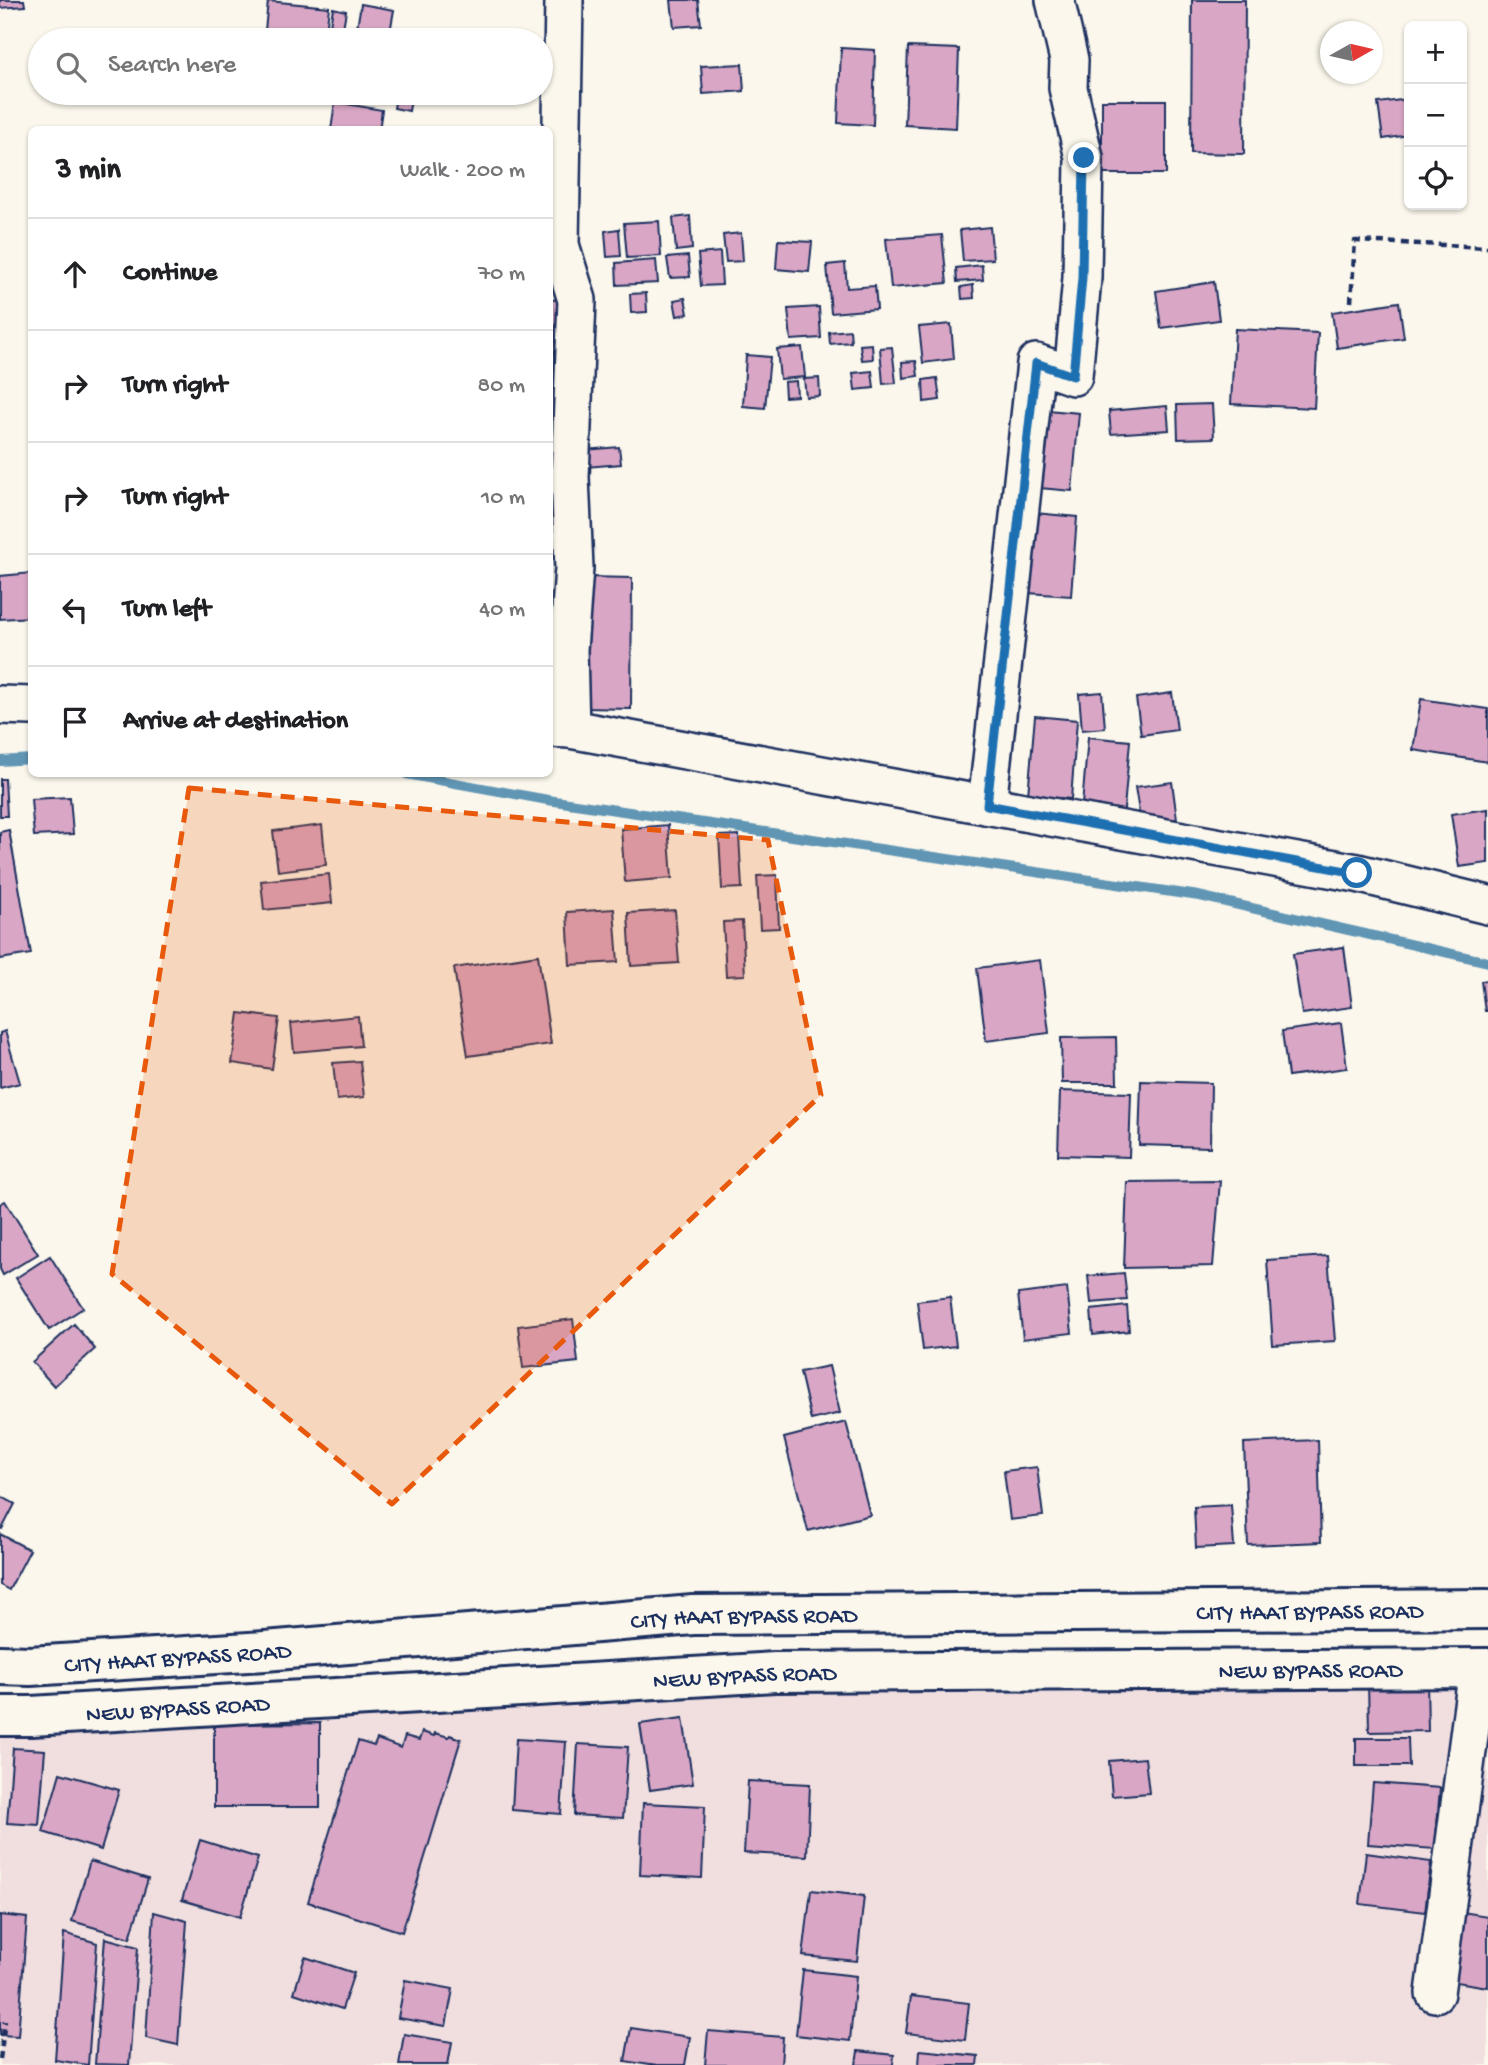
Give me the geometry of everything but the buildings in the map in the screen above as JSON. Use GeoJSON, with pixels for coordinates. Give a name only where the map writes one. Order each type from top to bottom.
{"type":"FeatureCollection","features":[{"type":"Feature","properties":{"kind":"main road","name":"CITY HAAT BYPASS ROAD"},"geometry":{"type":"LineString","coordinates":[[0,1665],[30,1666],[265,1651],[693,1615],[1488,1609]]}},
{"type":"Feature","properties":{"kind":"main road","name":"NEW BYPASS ROAD"},"geometry":{"type":"LineString","coordinates":[[0,1716],[775,1672],[1483,1668]]}},
{"type":"Feature","properties":{"kind":"street"},"geometry":{"type":"LineString","coordinates":[[564,0],[560,245],[577,300],[570,477],[574,568],[560,729],[1357,873],[1488,905]]}},
{"type":"Feature","properties":{"kind":"street"},"geometry":{"type":"LineString","coordinates":[[987,805],[1036,363],[1073,376],[1082,278],[1084,158],[1068,88],[1069,60],[1055,0]]}},
{"type":"Feature","properties":{"kind":"street"},"geometry":{"type":"LineString","coordinates":[[0,705],[28,706]]}},
{"type":"Feature","properties":{"kind":"street"},"geometry":{"type":"LineString","coordinates":[[1435,1993],[1483,1668]]}},
{"type":"Feature","properties":{"kind":"path"},"geometry":{"type":"LineString","coordinates":[[1351,302],[1355,241],[1488,247]]}},
{"type":"Feature","properties":{"kind":"path"},"geometry":{"type":"LineString","coordinates":[[0,2059],[5,2021]]}},
{"type":"Feature","properties":{"kind":"highlighted area"},"geometry":{"type":"Polygon","coordinates":[[[189,788],[768,840],[821,1095],[392,1504],[112,1274],[189,788]]]}},
{"type":"Feature","properties":{"kind":"shaded area"},"geometry":{"type":"Polygon","coordinates":[[[1488,1663],[1488,2065],[0,2065],[0,1726],[768,1669],[1488,1663]]]}},
{"type":"Feature","properties":{"kind":"waterway"},"geometry":{"type":"LineString","coordinates":[[0,761],[28,759]]}},
{"type":"Feature","properties":{"kind":"waterway"},"geometry":{"type":"LineString","coordinates":[[422,777],[548,800],[1199,896],[1488,962]]}},
{"type":"Feature","properties":{"kind":"route"},"geometry":{"type":"LineString","coordinates":[[1084,158],[1082,278],[1073,376],[1036,363],[987,805],[1357,873]]}}]}
